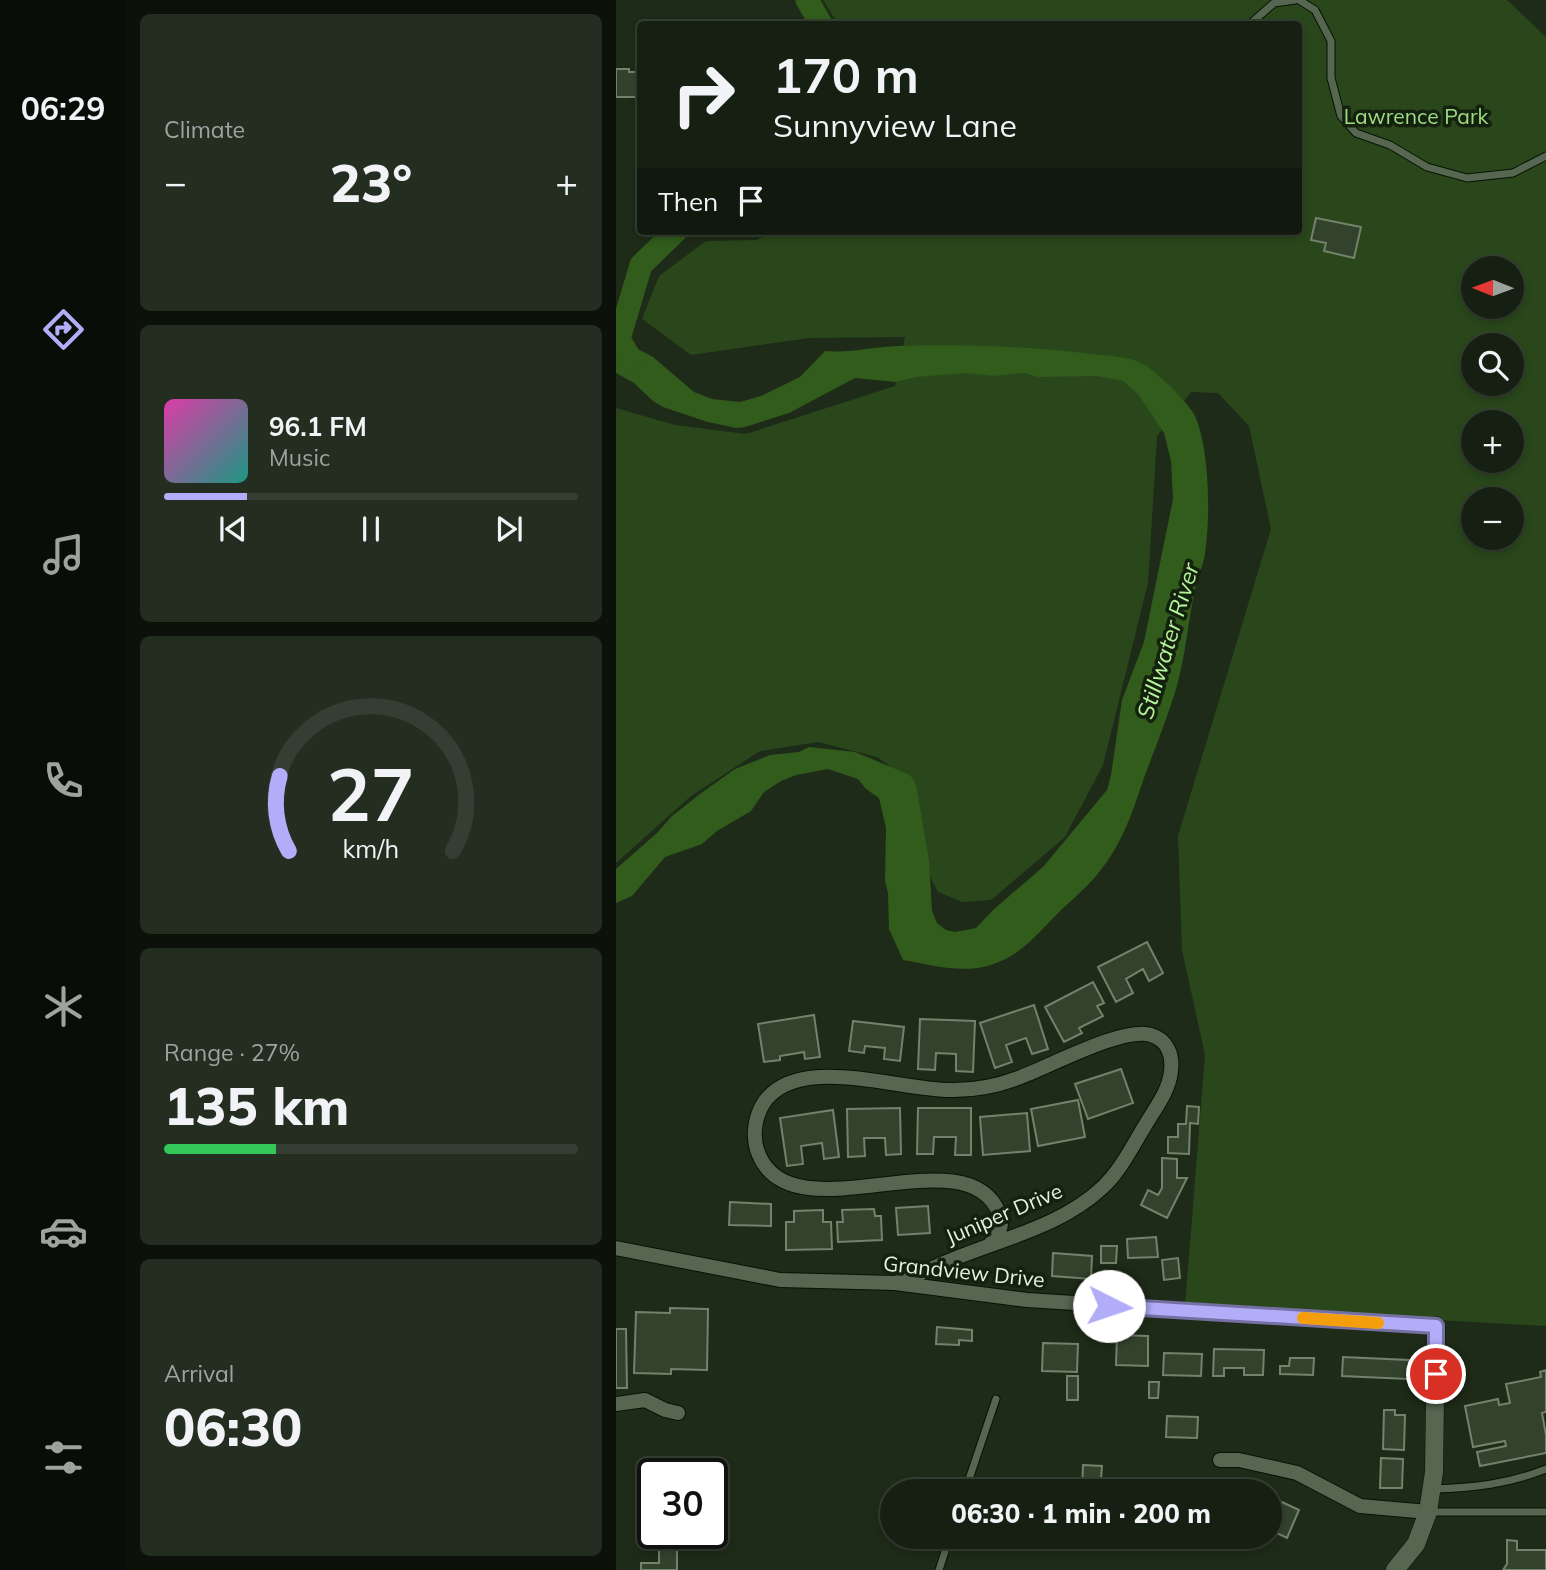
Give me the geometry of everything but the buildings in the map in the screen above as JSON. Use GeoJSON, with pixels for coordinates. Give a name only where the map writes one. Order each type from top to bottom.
{"type":"FeatureCollection","features":[{"type":"Feature","properties":{"kind":"street","name":"Juniper Drive"},"geometry":{"type":"LineString","coordinates":[[895,1283],[1058,1217],[1091,1197],[1108,1181],[1169,1085],[1173,1057],[1162,1040],[1148,1033],[1111,1040],[1020,1078],[992,1086],[952,1091],[811,1077],[789,1082],[779,1088],[763,1105],[755,1128],[755,1139],[762,1161],[775,1177],[794,1186],[825,1189],[940,1181],[962,1184],[989,1199],[1000,1213],[1001,1228],[990,1244]]}},
{"type":"Feature","properties":{"kind":"street","name":"Grandview Drive"},"geometry":{"type":"LineString","coordinates":[[616,1248],[780,1280],[895,1283],[1027,1300],[1436,1326]]}},
{"type":"Feature","properties":{"kind":"street"},"geometry":{"type":"LineString","coordinates":[[1395,1570],[1416,1544],[1429,1512],[1436,1422],[1436,1326]]}},
{"type":"Feature","properties":{"kind":"street"},"geometry":{"type":"LineString","coordinates":[[616,1404],[645,1400],[678,1413]]}},
{"type":"Feature","properties":{"kind":"street"},"geometry":{"type":"LineString","coordinates":[[1220,1460],[1239,1460],[1297,1473],[1360,1506],[1429,1512]]}},
{"type":"Feature","properties":{"kind":"lane"},"geometry":{"type":"LineString","coordinates":[[1253,21],[1274,3],[1297,0],[1315,10],[1331,41],[1331,78],[1341,117],[1356,133],[1390,145],[1427,167],[1466,178],[1513,173],[1546,156]]}},
{"type":"Feature","properties":{"kind":"lane"},"geometry":{"type":"LineString","coordinates":[[969,1479],[996,1399]]}},
{"type":"Feature","properties":{"kind":"lane"},"geometry":{"type":"LineString","coordinates":[[1432,1489],[1479,1488],[1520,1479],[1546,1469]]}},
{"type":"Feature","properties":{"kind":"lane"},"geometry":{"type":"LineString","coordinates":[[1429,1512],[1546,1512]]}},
{"type":"Feature","properties":{"kind":"lane"},"geometry":{"type":"LineString","coordinates":[[939,1570],[946,1549]]}},
{"type":"Feature","properties":{"kind":"green space","name":"Lawrence Park"},"geometry":{"type":"Polygon","coordinates":[[[823,0],[1507,0],[1546,37],[1546,1326],[1185,1306],[1205,1055],[1182,950],[1178,836],[1271,529],[1249,426],[1218,393],[1191,392],[1157,436],[1148,583],[1103,765],[1065,837],[991,900],[962,902],[938,892],[919,855],[909,780],[877,757],[818,742],[760,751],[691,796],[616,863],[616,408],[675,425],[746,434],[895,386],[905,337],[809,338],[691,355],[642,319],[659,276],[706,241],[756,240],[768,235],[1302,235],[1302,21],[836,21],[823,0]]]}},
{"type":"Feature","properties":{"kind":"water"},"geometry":{"type":"Polygon","coordinates":[[[616,327],[630,338],[636,348],[653,357],[694,392],[712,399],[740,402],[761,396],[800,377],[825,351],[897,346],[970,346],[1043,349],[1133,360],[1157,374],[1192,411],[1204,447],[1208,526],[1204,559],[1172,700],[1130,817],[1112,854],[1088,884],[1011,956],[991,965],[969,969],[903,960],[889,929],[885,881],[886,828],[879,798],[858,779],[828,769],[796,775],[781,781],[764,792],[751,811],[717,831],[702,844],[665,857],[632,896],[616,903],[616,869],[672,816],[735,769],[770,755],[799,752],[809,747],[855,752],[910,775],[916,784],[929,861],[932,911],[937,923],[946,930],[955,932],[976,928],[1043,867],[1107,790],[1122,700],[1144,642],[1173,499],[1171,461],[1164,433],[1138,394],[1123,381],[1097,376],[1039,377],[1024,373],[994,376],[966,373],[916,377],[896,382],[855,378],[789,413],[736,428],[663,407],[634,383],[616,373],[616,327]]]}},
{"type":"Feature","properties":{"kind":"waterway","name":"Stillwater River"},"geometry":{"type":"LineString","coordinates":[[807,0],[819,21]]}},
{"type":"Feature","properties":{"kind":"waterway","name":"Stillwater River"},"geometry":{"type":"LineString","coordinates":[[630,358],[619,339],[641,265],[672,235]]}},
{"type":"Feature","properties":{"kind":"slow traffic"},"geometry":{"type":"LineString","coordinates":[[1303,1318],[1378,1323]]}},
{"type":"Feature","properties":{"kind":"route"},"geometry":{"type":"LineString","coordinates":[[1109,1306],[1436,1326],[1436,1374]]}}]}
